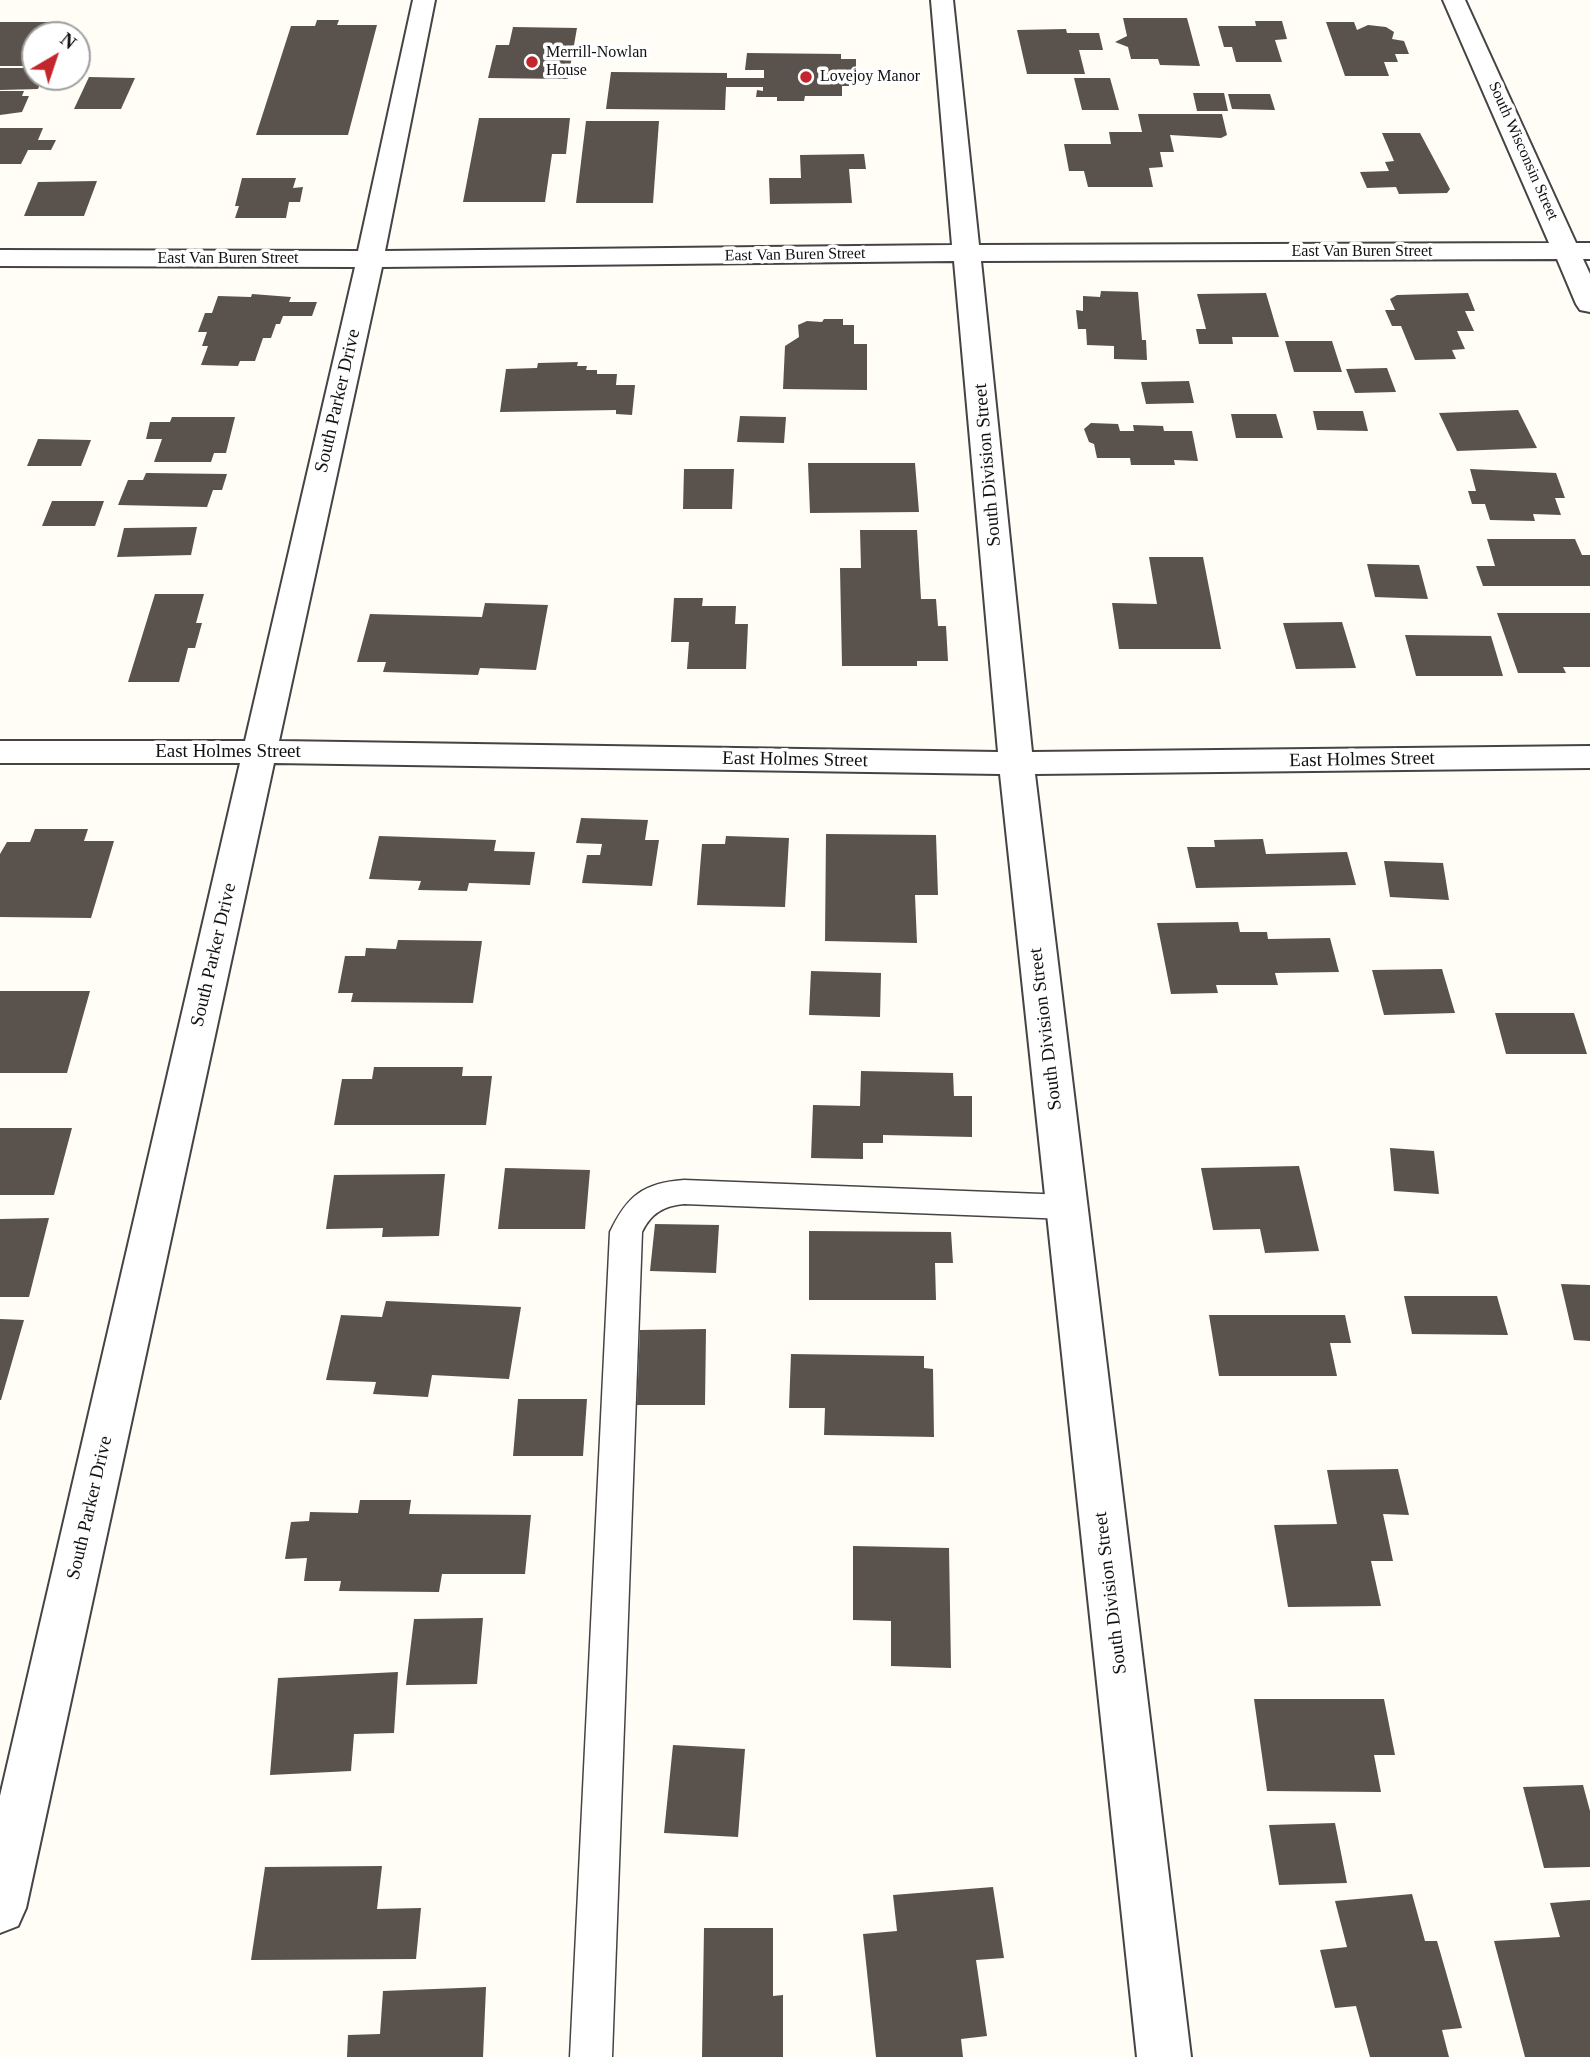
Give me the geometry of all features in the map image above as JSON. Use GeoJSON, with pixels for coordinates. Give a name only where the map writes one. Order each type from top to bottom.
{"type":"FeatureCollection","features":[{"type":"Feature","properties":{"kind":"street","name":"South Parker Drive"},"geometry":{"type":"LineString","coordinates":[[0,1908],[370,259],[424,0]]}},
{"type":"Feature","properties":{"kind":"street","name":"South Division Street"},"geometry":{"type":"LineString","coordinates":[[942,0],[1016,763],[1164,2057]]}},
{"type":"Feature","properties":{"kind":"street","name":"South Wisconsin Street"},"geometry":{"type":"LineString","coordinates":[[1454,0],[1579,251],[1590,303]]}},
{"type":"Feature","properties":{"kind":"street","name":"East Van Buren Street"},"geometry":{"type":"LineString","coordinates":[[0,258],[370,259],[1579,251]]}},
{"type":"Feature","properties":{"kind":"street","name":"East Holmes Street"},"geometry":{"type":"LineString","coordinates":[[0,751],[1016,763],[1590,757]]}},
{"type":"Feature","properties":{"kind":"lane"},"geometry":{"type":"LineString","coordinates":[[591,2057],[626,1232],[632,1218],[652,1197],[684,1192],[1067,1206]]}},
{"type":"Feature","properties":{"kind":"building"},"geometry":{"type":"Polygon","coordinates":[[[1123,18],[1187,18],[1200,66],[1160,65],[1158,59],[1131,59],[1128,47],[1115,42],[1127,36],[1123,18]]]}},
{"type":"Feature","properties":{"kind":"building"},"geometry":{"type":"Polygon","coordinates":[[[317,20],[339,20],[337,25],[377,25],[348,135],[256,135],[291,26],[315,26],[317,20]]]}},
{"type":"Feature","properties":{"kind":"building"},"geometry":{"type":"Polygon","coordinates":[[[1255,21],[1282,21],[1287,39],[1275,40],[1282,62],[1236,62],[1232,47],[1224,47],[1218,26],[1256,26],[1255,21]]]}},
{"type":"Feature","properties":{"kind":"building"},"geometry":{"type":"Polygon","coordinates":[[[0,22],[21,22],[21,66],[0,66],[0,22]]]}},
{"type":"Feature","properties":{"kind":"building"},"geometry":{"type":"Polygon","coordinates":[[[1326,22],[1354,22],[1357,30],[1368,25],[1386,27],[1394,32],[1392,39],[1404,41],[1409,54],[1395,54],[1398,62],[1384,62],[1389,76],[1345,76],[1326,22]]]}},
{"type":"Feature","properties":{"kind":"building","name":"Merrill-Nowlan House"},"geometry":{"type":"Polygon","coordinates":[[[513,27],[577,28],[568,79],[488,78],[496,45],[509,45],[513,27]]]}},
{"type":"Feature","properties":{"kind":"building"},"geometry":{"type":"Polygon","coordinates":[[[1066,29],[1067,33],[1099,33],[1103,50],[1079,50],[1085,74],[1027,74],[1017,30],[1066,29]]]}},
{"type":"Feature","properties":{"kind":"building"},"geometry":{"type":"Polygon","coordinates":[[[747,53],[841,54],[841,59],[856,59],[856,76],[849,76],[849,86],[842,86],[842,96],[805,96],[804,101],[777,101],[777,97],[756,97],[757,90],[763,91],[763,87],[726,87],[725,110],[606,109],[611,72],[727,73],[727,78],[764,78],[764,70],[745,70],[747,53]]]}},
{"type":"Feature","properties":{"kind":"building"},"geometry":{"type":"Polygon","coordinates":[[[0,68],[21,68],[21,89],[0,90],[0,68]]]}},
{"type":"Feature","properties":{"kind":"building"},"geometry":{"type":"Polygon","coordinates":[[[91,77],[135,78],[121,109],[74,109],[82,91],[91,91],[91,77]]]}},
{"type":"Feature","properties":{"kind":"building"},"geometry":{"type":"Polygon","coordinates":[[[1074,78],[1110,78],[1119,110],[1082,110],[1074,78]]]}},
{"type":"Feature","properties":{"kind":"building"},"geometry":{"type":"Polygon","coordinates":[[[0,91],[24,91],[22,96],[29,96],[22,112],[0,115],[0,91]]]}},
{"type":"Feature","properties":{"kind":"building"},"geometry":{"type":"Polygon","coordinates":[[[1193,93],[1224,93],[1228,111],[1197,111],[1193,93]]]}},
{"type":"Feature","properties":{"kind":"building"},"geometry":{"type":"Polygon","coordinates":[[[1228,94],[1270,94],[1275,110],[1232,109],[1228,94]]]}},
{"type":"Feature","properties":{"kind":"building"},"geometry":{"type":"Polygon","coordinates":[[[1138,114],[1222,114],[1227,135],[1221,138],[1170,135],[1174,152],[1160,152],[1163,167],[1149,168],[1153,187],[1088,187],[1084,171],[1069,171],[1064,144],[1111,144],[1109,132],[1142,132],[1138,114]]]}},
{"type":"Feature","properties":{"kind":"building"},"geometry":{"type":"Polygon","coordinates":[[[479,118],[570,118],[566,154],[552,154],[545,202],[463,202],[479,118]]]}},
{"type":"Feature","properties":{"kind":"building"},"geometry":{"type":"Polygon","coordinates":[[[586,121],[659,121],[653,203],[576,203],[586,121]]]}},
{"type":"Feature","properties":{"kind":"building"},"geometry":{"type":"Polygon","coordinates":[[[0,128],[43,128],[38,140],[56,140],[51,150],[28,150],[21,164],[0,164],[0,128]]]}},
{"type":"Feature","properties":{"kind":"building"},"geometry":{"type":"Polygon","coordinates":[[[1382,133],[1420,133],[1450,189],[1447,193],[1399,194],[1396,187],[1367,188],[1360,172],[1389,171],[1385,162],[1394,161],[1382,133]]]}},
{"type":"Feature","properties":{"kind":"building"},"geometry":{"type":"Polygon","coordinates":[[[864,154],[866,169],[849,169],[852,203],[770,204],[769,178],[801,178],[800,155],[864,154]]]}},
{"type":"Feature","properties":{"kind":"building"},"geometry":{"type":"Polygon","coordinates":[[[242,178],[296,178],[293,188],[303,187],[300,202],[289,202],[286,218],[235,218],[242,178]]]}},
{"type":"Feature","properties":{"kind":"building"},"geometry":{"type":"Polygon","coordinates":[[[97,181],[84,216],[24,216],[38,182],[97,181]]]}},
{"type":"Feature","properties":{"kind":"building"},"geometry":{"type":"Polygon","coordinates":[[[1101,291],[1138,292],[1142,340],[1146,340],[1147,360],[1114,359],[1114,346],[1087,345],[1086,329],[1078,329],[1076,310],[1083,311],[1083,296],[1100,297],[1101,291]]]}},
{"type":"Feature","properties":{"kind":"building"},"geometry":{"type":"Polygon","coordinates":[[[1266,293],[1279,337],[1232,337],[1233,344],[1199,344],[1196,329],[1206,329],[1197,294],[1266,293]]]}},
{"type":"Feature","properties":{"kind":"building"},"geometry":{"type":"Polygon","coordinates":[[[1468,293],[1475,311],[1465,311],[1474,331],[1457,331],[1465,349],[1452,350],[1456,359],[1415,360],[1401,326],[1392,326],[1385,310],[1395,310],[1390,299],[1397,295],[1468,293]]]}},
{"type":"Feature","properties":{"kind":"building"},"geometry":{"type":"Polygon","coordinates":[[[252,294],[291,297],[289,302],[317,302],[312,316],[283,316],[280,324],[276,324],[271,338],[263,338],[255,361],[240,361],[238,366],[201,365],[208,346],[202,346],[207,332],[198,332],[205,313],[212,313],[218,296],[251,297],[252,294]]]}},
{"type":"Feature","properties":{"kind":"building"},"geometry":{"type":"Polygon","coordinates":[[[824,319],[843,319],[843,325],[854,325],[854,344],[867,344],[867,390],[783,389],[785,346],[799,337],[798,325],[807,321],[822,322],[824,319]]]}},
{"type":"Feature","properties":{"kind":"building"},"geometry":{"type":"Polygon","coordinates":[[[1285,341],[1332,341],[1342,372],[1294,372],[1285,341]]]}},
{"type":"Feature","properties":{"kind":"building"},"geometry":{"type":"Polygon","coordinates":[[[578,362],[577,366],[587,366],[586,370],[597,370],[597,374],[617,374],[616,385],[635,385],[632,415],[616,414],[616,410],[500,412],[506,369],[537,368],[538,363],[578,362]]]}},
{"type":"Feature","properties":{"kind":"building"},"geometry":{"type":"Polygon","coordinates":[[[1387,368],[1396,392],[1355,393],[1346,369],[1387,368]]]}},
{"type":"Feature","properties":{"kind":"building"},"geometry":{"type":"Polygon","coordinates":[[[1189,381],[1194,403],[1146,404],[1141,382],[1189,381]]]}},
{"type":"Feature","properties":{"kind":"building"},"geometry":{"type":"Polygon","coordinates":[[[1518,410],[1537,448],[1457,451],[1439,413],[1518,410]]]}},
{"type":"Feature","properties":{"kind":"building"},"geometry":{"type":"Polygon","coordinates":[[[1313,411],[1363,411],[1368,431],[1317,430],[1313,411]]]}},
{"type":"Feature","properties":{"kind":"building"},"geometry":{"type":"Polygon","coordinates":[[[1231,414],[1276,414],[1283,438],[1236,438],[1231,414]]]}},
{"type":"Feature","properties":{"kind":"building"},"geometry":{"type":"Polygon","coordinates":[[[740,416],[786,417],[784,443],[737,442],[740,416]]]}},
{"type":"Feature","properties":{"kind":"building"},"geometry":{"type":"Polygon","coordinates":[[[172,417],[235,417],[226,453],[214,453],[211,462],[154,462],[162,439],[146,439],[150,422],[170,422],[172,417]]]}},
{"type":"Feature","properties":{"kind":"building"},"geometry":{"type":"Polygon","coordinates":[[[1091,423],[1118,424],[1120,431],[1134,431],[1133,425],[1163,426],[1164,431],[1192,431],[1198,461],[1174,460],[1175,465],[1131,465],[1130,458],[1097,458],[1094,444],[1089,442],[1084,429],[1091,423]]]}},
{"type":"Feature","properties":{"kind":"building"},"geometry":{"type":"Polygon","coordinates":[[[38,439],[91,440],[81,466],[27,466],[38,439]]]}},
{"type":"Feature","properties":{"kind":"building"},"geometry":{"type":"Polygon","coordinates":[[[808,463],[915,463],[919,512],[810,513],[808,463]]]}},
{"type":"Feature","properties":{"kind":"building"},"geometry":{"type":"Polygon","coordinates":[[[684,469],[734,469],[732,509],[683,509],[684,469]]]}},
{"type":"Feature","properties":{"kind":"building"},"geometry":{"type":"Polygon","coordinates":[[[1470,469],[1556,473],[1565,498],[1555,498],[1561,515],[1533,514],[1535,521],[1490,520],[1485,504],[1472,504],[1468,491],[1476,491],[1470,469]]]}},
{"type":"Feature","properties":{"kind":"building"},"geometry":{"type":"Polygon","coordinates":[[[146,473],[227,474],[222,490],[213,490],[207,507],[118,505],[128,480],[143,480],[146,473]]]}},
{"type":"Feature","properties":{"kind":"building"},"geometry":{"type":"Polygon","coordinates":[[[52,501],[104,501],[95,526],[42,526],[52,501]]]}},
{"type":"Feature","properties":{"kind":"building"},"geometry":{"type":"Polygon","coordinates":[[[197,527],[191,555],[117,557],[124,528],[197,527]]]}},
{"type":"Feature","properties":{"kind":"building"},"geometry":{"type":"Polygon","coordinates":[[[860,530],[917,530],[921,599],[936,599],[938,626],[946,626],[948,661],[917,661],[917,666],[842,666],[840,568],[861,568],[860,530]]]}},
{"type":"Feature","properties":{"kind":"building"},"geometry":{"type":"Polygon","coordinates":[[[1487,539],[1575,539],[1582,555],[1590,555],[1590,586],[1483,586],[1476,566],[1495,566],[1487,539]]]}},
{"type":"Feature","properties":{"kind":"building"},"geometry":{"type":"Polygon","coordinates":[[[1149,557],[1203,557],[1221,649],[1119,649],[1112,603],[1157,604],[1149,557]]]}},
{"type":"Feature","properties":{"kind":"building"},"geometry":{"type":"Polygon","coordinates":[[[1367,564],[1419,565],[1428,599],[1375,597],[1367,564]]]}},
{"type":"Feature","properties":{"kind":"building"},"geometry":{"type":"Polygon","coordinates":[[[155,594],[204,594],[196,623],[202,623],[195,648],[188,648],[179,682],[128,682],[155,594]]]}},
{"type":"Feature","properties":{"kind":"building"},"geometry":{"type":"Polygon","coordinates":[[[674,598],[703,598],[702,606],[736,606],[735,624],[748,624],[746,669],[687,669],[689,642],[671,642],[674,598]]]}},
{"type":"Feature","properties":{"kind":"building"},"geometry":{"type":"Polygon","coordinates":[[[485,603],[548,605],[536,670],[480,668],[478,675],[383,672],[386,662],[357,662],[370,614],[482,617],[485,603]]]}},
{"type":"Feature","properties":{"kind":"building"},"geometry":{"type":"Polygon","coordinates":[[[1497,613],[1590,613],[1590,667],[1563,667],[1566,673],[1518,673],[1497,613]]]}},
{"type":"Feature","properties":{"kind":"building"},"geometry":{"type":"Polygon","coordinates":[[[1342,622],[1356,668],[1296,669],[1283,623],[1342,622]]]}},
{"type":"Feature","properties":{"kind":"building"},"geometry":{"type":"Polygon","coordinates":[[[1405,635],[1491,636],[1503,676],[1416,676],[1405,635]]]}},
{"type":"Feature","properties":{"kind":"building"},"geometry":{"type":"Polygon","coordinates":[[[581,818],[648,820],[645,840],[659,840],[652,886],[582,883],[587,855],[600,855],[602,844],[576,843],[581,818]]]}},
{"type":"Feature","properties":{"kind":"building"},"geometry":{"type":"Polygon","coordinates":[[[35,829],[88,829],[84,841],[114,841],[91,918],[0,917],[0,854],[7,842],[30,842],[35,829]]]}},
{"type":"Feature","properties":{"kind":"building"},"geometry":{"type":"Polygon","coordinates":[[[826,834],[936,835],[938,895],[915,895],[917,943],[825,941],[826,834]]]}},
{"type":"Feature","properties":{"kind":"building"},"geometry":{"type":"Polygon","coordinates":[[[379,836],[496,840],[494,851],[535,852],[530,885],[469,883],[467,891],[418,890],[421,881],[369,879],[379,836]]]}},
{"type":"Feature","properties":{"kind":"building"},"geometry":{"type":"Polygon","coordinates":[[[726,836],[789,838],[785,907],[697,905],[702,844],[725,844],[726,836]]]}},
{"type":"Feature","properties":{"kind":"building"},"geometry":{"type":"Polygon","coordinates":[[[1263,839],[1266,854],[1347,852],[1356,885],[1196,888],[1187,847],[1215,847],[1214,840],[1263,839]]]}},
{"type":"Feature","properties":{"kind":"building"},"geometry":{"type":"Polygon","coordinates":[[[1384,861],[1443,863],[1449,900],[1390,897],[1384,861]]]}},
{"type":"Feature","properties":{"kind":"building"},"geometry":{"type":"Polygon","coordinates":[[[1238,922],[1240,932],[1267,932],[1268,939],[1330,938],[1339,972],[1275,973],[1278,985],[1216,985],[1218,993],[1171,994],[1157,923],[1238,922]]]}},
{"type":"Feature","properties":{"kind":"building"},"geometry":{"type":"Polygon","coordinates":[[[398,940],[482,941],[473,1003],[351,1002],[353,993],[338,993],[345,956],[365,956],[366,948],[396,949],[398,940]]]}},
{"type":"Feature","properties":{"kind":"building"},"geometry":{"type":"Polygon","coordinates":[[[1442,969],[1455,1013],[1384,1015],[1372,970],[1442,969]]]}},
{"type":"Feature","properties":{"kind":"building"},"geometry":{"type":"Polygon","coordinates":[[[811,971],[881,973],[880,1017],[809,1015],[811,971]]]}},
{"type":"Feature","properties":{"kind":"building"},"geometry":{"type":"Polygon","coordinates":[[[0,991],[90,991],[67,1073],[0,1073],[0,991]]]}},
{"type":"Feature","properties":{"kind":"building"},"geometry":{"type":"Polygon","coordinates":[[[1495,1013],[1574,1013],[1587,1054],[1506,1054],[1495,1013]]]}},
{"type":"Feature","properties":{"kind":"building"},"geometry":{"type":"Polygon","coordinates":[[[374,1067],[463,1067],[462,1076],[492,1076],[486,1125],[334,1125],[342,1079],[372,1079],[374,1067]]]}},
{"type":"Feature","properties":{"kind":"building"},"geometry":{"type":"Polygon","coordinates":[[[861,1071],[953,1073],[954,1096],[972,1096],[972,1137],[883,1135],[883,1143],[863,1143],[863,1159],[811,1158],[813,1105],[860,1106],[861,1071]]]}},
{"type":"Feature","properties":{"kind":"building"},"geometry":{"type":"Polygon","coordinates":[[[0,1128],[72,1128],[54,1195],[0,1195],[0,1128]]]}},
{"type":"Feature","properties":{"kind":"building"},"geometry":{"type":"Polygon","coordinates":[[[1390,1148],[1434,1151],[1439,1194],[1394,1191],[1390,1148]]]}},
{"type":"Feature","properties":{"kind":"building"},"geometry":{"type":"Polygon","coordinates":[[[1299,1166],[1319,1251],[1265,1253],[1260,1229],[1213,1230],[1201,1168],[1299,1166]]]}},
{"type":"Feature","properties":{"kind":"building"},"geometry":{"type":"Polygon","coordinates":[[[505,1168],[590,1170],[585,1229],[498,1229],[505,1168]]]}},
{"type":"Feature","properties":{"kind":"building"},"geometry":{"type":"Polygon","coordinates":[[[445,1174],[439,1236],[382,1237],[383,1228],[326,1229],[334,1175],[445,1174]]]}},
{"type":"Feature","properties":{"kind":"building"},"geometry":{"type":"Polygon","coordinates":[[[49,1218],[29,1297],[0,1297],[0,1219],[49,1218]]]}},
{"type":"Feature","properties":{"kind":"building"},"geometry":{"type":"Polygon","coordinates":[[[655,1224],[719,1225],[716,1273],[650,1271],[655,1224]]]}},
{"type":"Feature","properties":{"kind":"building"},"geometry":{"type":"Polygon","coordinates":[[[809,1231],[951,1232],[953,1263],[935,1263],[936,1300],[809,1300],[809,1231]]]}},
{"type":"Feature","properties":{"kind":"building"},"geometry":{"type":"Polygon","coordinates":[[[1561,1284],[1590,1285],[1590,1341],[1574,1340],[1561,1284]]]}},
{"type":"Feature","properties":{"kind":"building"},"geometry":{"type":"Polygon","coordinates":[[[1404,1296],[1497,1296],[1508,1335],[1412,1334],[1404,1296]]]}},
{"type":"Feature","properties":{"kind":"building"},"geometry":{"type":"Polygon","coordinates":[[[386,1301],[521,1307],[509,1379],[432,1375],[428,1397],[373,1394],[376,1382],[326,1380],[341,1315],[382,1317],[386,1301]]]}},
{"type":"Feature","properties":{"kind":"building"},"geometry":{"type":"Polygon","coordinates":[[[1209,1315],[1345,1315],[1351,1343],[1330,1343],[1337,1376],[1219,1376],[1209,1315]]]}},
{"type":"Feature","properties":{"kind":"building"},"geometry":{"type":"Polygon","coordinates":[[[0,1319],[24,1320],[1,1400],[0,1400],[0,1319]]]}},
{"type":"Feature","properties":{"kind":"building"},"geometry":{"type":"Polygon","coordinates":[[[706,1329],[705,1405],[637,1405],[640,1330],[706,1329]]]}},
{"type":"Feature","properties":{"kind":"building"},"geometry":{"type":"Polygon","coordinates":[[[791,1354],[924,1356],[924,1368],[933,1369],[934,1437],[824,1435],[825,1408],[789,1408],[791,1354]]]}},
{"type":"Feature","properties":{"kind":"building"},"geometry":{"type":"Polygon","coordinates":[[[518,1399],[587,1399],[583,1456],[513,1456],[518,1399]]]}},
{"type":"Feature","properties":{"kind":"building"},"geometry":{"type":"Polygon","coordinates":[[[1398,1469],[1409,1515],[1383,1514],[1393,1561],[1371,1561],[1381,1606],[1288,1607],[1274,1525],[1337,1524],[1327,1470],[1398,1469]]]}},
{"type":"Feature","properties":{"kind":"building"},"geometry":{"type":"Polygon","coordinates":[[[360,1500],[411,1500],[409,1514],[531,1515],[525,1574],[442,1574],[439,1592],[339,1591],[341,1581],[304,1581],[307,1558],[285,1559],[291,1522],[309,1521],[310,1512],[358,1513],[360,1500]]]}},
{"type":"Feature","properties":{"kind":"building"},"geometry":{"type":"Polygon","coordinates":[[[853,1546],[949,1548],[951,1668],[891,1666],[891,1621],[853,1620],[853,1546]]]}},
{"type":"Feature","properties":{"kind":"building"},"geometry":{"type":"Polygon","coordinates":[[[483,1618],[477,1684],[406,1685],[414,1619],[483,1618]]]}},
{"type":"Feature","properties":{"kind":"building"},"geometry":{"type":"Polygon","coordinates":[[[398,1672],[394,1733],[354,1734],[351,1771],[270,1775],[278,1678],[398,1672]]]}},
{"type":"Feature","properties":{"kind":"building"},"geometry":{"type":"Polygon","coordinates":[[[1254,1699],[1384,1699],[1395,1755],[1374,1755],[1381,1792],[1267,1791],[1254,1699]]]}},
{"type":"Feature","properties":{"kind":"building"},"geometry":{"type":"Polygon","coordinates":[[[673,1745],[745,1749],[738,1837],[664,1833],[673,1745]]]}},
{"type":"Feature","properties":{"kind":"building"},"geometry":{"type":"Polygon","coordinates":[[[1583,1785],[1590,1811],[1590,1867],[1544,1868],[1523,1787],[1583,1785]]]}},
{"type":"Feature","properties":{"kind":"building"},"geometry":{"type":"Polygon","coordinates":[[[1335,1823],[1347,1883],[1279,1885],[1269,1825],[1335,1823]]]}},
{"type":"Feature","properties":{"kind":"building"},"geometry":{"type":"Polygon","coordinates":[[[382,1866],[377,1909],[421,1908],[416,1959],[251,1960],[265,1867],[382,1866]]]}},
{"type":"Feature","properties":{"kind":"building"},"geometry":{"type":"Polygon","coordinates":[[[993,1887],[1004,1958],[976,1960],[987,2036],[961,2039],[963,2057],[876,2057],[863,1934],[897,1931],[893,1895],[993,1887]]]}},
{"type":"Feature","properties":{"kind":"building"},"geometry":{"type":"Polygon","coordinates":[[[1412,1894],[1425,1941],[1437,1941],[1462,2028],[1442,2030],[1449,2057],[1370,2057],[1356,2006],[1335,2008],[1320,1950],[1347,1947],[1335,1901],[1412,1894]]]}},
{"type":"Feature","properties":{"kind":"building"},"geometry":{"type":"Polygon","coordinates":[[[1590,1900],[1590,2057],[1525,2057],[1494,1941],[1560,1937],[1550,1903],[1590,1900]]]}},
{"type":"Feature","properties":{"kind":"building"},"geometry":{"type":"Polygon","coordinates":[[[704,1928],[773,1928],[773,1996],[783,1995],[783,2057],[702,2057],[704,1928]]]}},
{"type":"Feature","properties":{"kind":"building"},"geometry":{"type":"Polygon","coordinates":[[[486,1987],[483,2057],[347,2057],[348,2035],[380,2034],[383,1991],[486,1987]]]}},
{"type":"Feature","properties":{"kind":"place","name":"Merrill-Nowlan House"},"geometry":{"type":"Point","coordinates":[532,62]}},
{"type":"Feature","properties":{"kind":"place","name":"Lovejoy Manor"},"geometry":{"type":"Point","coordinates":[806,77]}}]}
